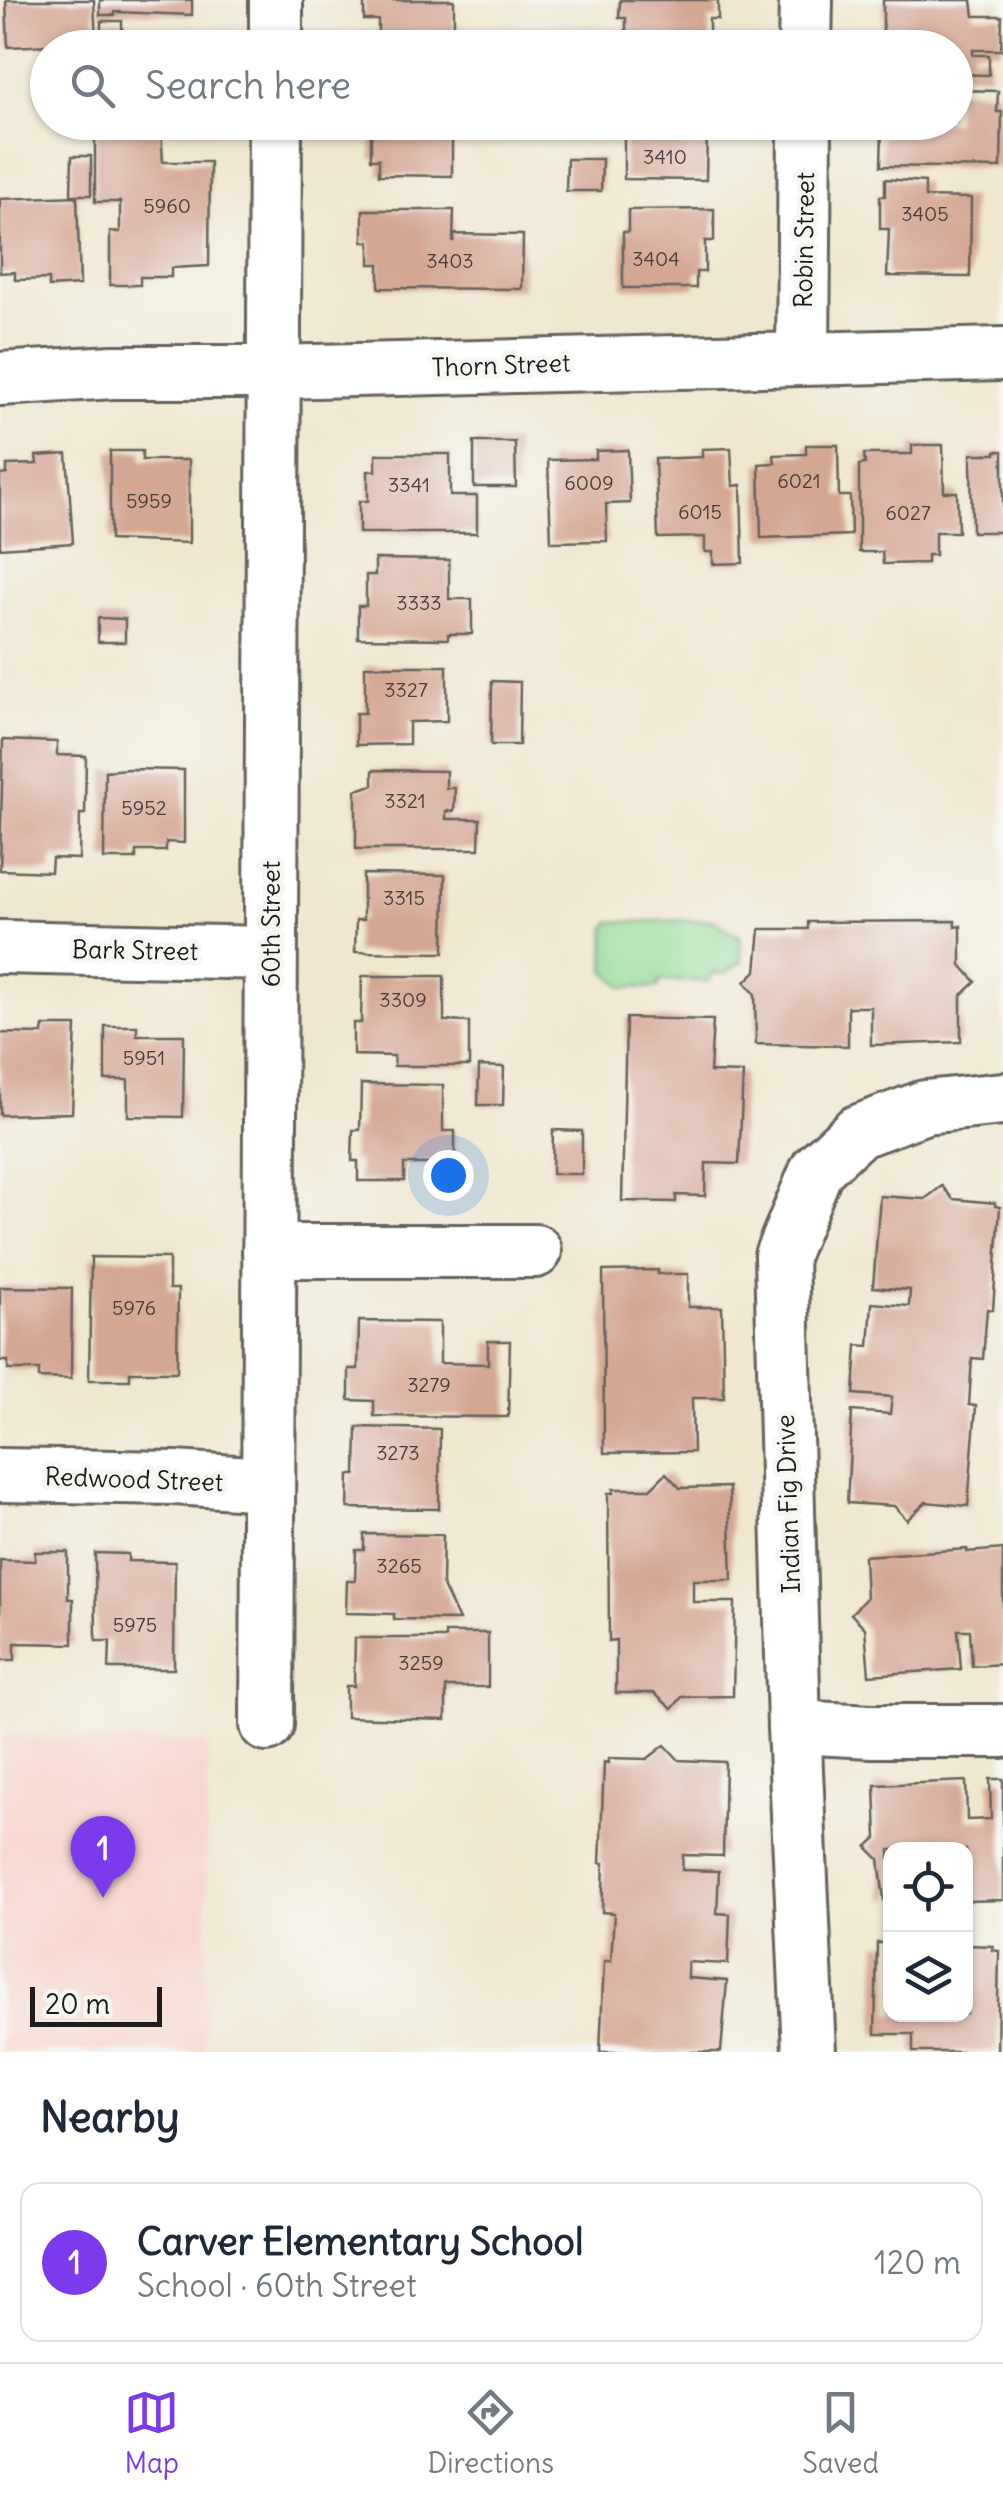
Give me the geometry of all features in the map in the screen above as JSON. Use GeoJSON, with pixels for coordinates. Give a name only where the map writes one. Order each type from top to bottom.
{"type":"FeatureCollection","features":[{"type":"Feature","properties":{"kind":"street"},"geometry":{"type":"LineString","coordinates":[[276,0],[276,30]]}},
{"type":"Feature","properties":{"kind":"street"},"geometry":{"type":"LineString","coordinates":[[805,30],[806,0]]}},
{"type":"Feature","properties":{"kind":"street","name":"60th Street"},"geometry":{"type":"LineString","coordinates":[[266,1726],[275,140]]}},
{"type":"Feature","properties":{"kind":"street","name":"Robin Street"},"geometry":{"type":"LineString","coordinates":[[802,357],[804,140]]}},
{"type":"Feature","properties":{"kind":"street","name":"Thorn Street"},"geometry":{"type":"LineString","coordinates":[[0,380],[113,372],[274,372],[1003,354]]}},
{"type":"Feature","properties":{"kind":"street","name":"Bark Street"},"geometry":{"type":"LineString","coordinates":[[0,947],[270,953]]}},
{"type":"Feature","properties":{"kind":"street","name":"Indian Fig Drive"},"geometry":{"type":"LineString","coordinates":[[809,2052],[794,1727],[781,1256],[817,1169],[857,1132],[925,1107],[1003,1099]]}},
{"type":"Feature","properties":{"kind":"street"},"geometry":{"type":"LineString","coordinates":[[269,1250],[535,1250]]}},
{"type":"Feature","properties":{"kind":"street","name":"Redwood Street"},"geometry":{"type":"LineString","coordinates":[[0,1475],[268,1484]]}},
{"type":"Feature","properties":{"kind":"street"},"geometry":{"type":"LineString","coordinates":[[794,1727],[872,1732],[1003,1731]]}},
{"type":"Feature","properties":{"kind":"shaded area"},"geometry":{"type":"Polygon","coordinates":[[[0,1736],[208,1743],[205,2052],[0,2052],[0,1736]]]}},
{"type":"Feature","properties":{"kind":"green space"},"geometry":{"type":"Polygon","coordinates":[[[712,920],[740,937],[742,961],[726,973],[713,973],[707,981],[659,981],[659,987],[624,988],[605,970],[606,928],[611,922],[712,920]]]}},
{"type":"Feature","properties":{"kind":"building"},"geometry":{"type":"Polygon","coordinates":[[[6,0],[94,0],[95,30],[30,30],[30,46],[8,47],[6,0]]]}},
{"type":"Feature","properties":{"kind":"building"},"geometry":{"type":"Polygon","coordinates":[[[100,0],[192,0],[192,15],[100,15],[100,0]]]}},
{"type":"Feature","properties":{"kind":"building"},"geometry":{"type":"Polygon","coordinates":[[[364,0],[454,0],[454,30],[378,30],[378,20],[364,20],[364,0]]]}},
{"type":"Feature","properties":{"kind":"building"},"geometry":{"type":"Polygon","coordinates":[[[620,0],[718,0],[718,19],[709,19],[709,30],[626,30],[626,18],[619,18],[620,0]]]}},
{"type":"Feature","properties":{"kind":"building"},"geometry":{"type":"Polygon","coordinates":[[[883,0],[972,0],[974,16],[1002,16],[1001,50],[973,50],[973,30],[883,30],[883,0]]]}},
{"type":"Feature","properties":{"kind":"building"},"geometry":{"type":"Polygon","coordinates":[[[101,21],[122,21],[122,30],[101,30],[101,21]]]}},
{"type":"Feature","properties":{"kind":"building"},"geometry":{"type":"Polygon","coordinates":[[[973,55],[989,55],[989,75],[973,75],[973,55]]]}},
{"type":"Feature","properties":{"kind":"building"},"geometry":{"type":"Polygon","coordinates":[[[973,90],[998,91],[997,112],[1002,112],[1001,168],[881,166],[882,140],[973,140],[973,90]]]}},
{"type":"Feature","properties":{"kind":"building"},"geometry":{"type":"Polygon","coordinates":[[[95,140],[162,140],[163,162],[210,162],[209,266],[171,268],[171,277],[140,277],[140,285],[110,285],[110,232],[120,232],[120,202],[95,202],[95,140]]]}},
{"type":"Feature","properties":{"kind":"building"},"geometry":{"type":"Polygon","coordinates":[[[371,140],[452,140],[452,176],[379,175],[379,159],[371,159],[371,140]]]}},
{"type":"Feature","properties":{"kind":"building"},"geometry":{"type":"Polygon","coordinates":[[[624,140],[707,140],[706,180],[624,179],[624,140]]]}},
{"type":"Feature","properties":{"kind":"building"},"geometry":{"type":"Polygon","coordinates":[[[72,156],[91,156],[91,195],[71,195],[72,156]]]}},
{"type":"Feature","properties":{"kind":"building"},"geometry":{"type":"Polygon","coordinates":[[[567,159],[602,159],[601,191],[566,191],[567,159]]]}},
{"type":"Feature","properties":{"kind":"building"},"geometry":{"type":"Polygon","coordinates":[[[885,179],[925,182],[925,197],[971,198],[970,277],[887,276],[889,229],[880,229],[880,196],[885,196],[885,179]]]}},
{"type":"Feature","properties":{"kind":"building"},"geometry":{"type":"Polygon","coordinates":[[[77,196],[80,285],[49,287],[49,279],[15,280],[15,272],[0,273],[0,199],[77,196]]]}},
{"type":"Feature","properties":{"kind":"building"},"geometry":{"type":"Polygon","coordinates":[[[714,209],[714,241],[705,241],[705,272],[696,272],[696,288],[623,288],[623,232],[628,232],[628,210],[714,209]]]}},
{"type":"Feature","properties":{"kind":"building"},"geometry":{"type":"Polygon","coordinates":[[[363,210],[454,210],[453,242],[455,234],[523,235],[522,289],[379,288],[379,264],[370,264],[370,242],[363,242],[363,210]]]}},
{"type":"Feature","properties":{"kind":"building"},"geometry":{"type":"Polygon","coordinates":[[[474,442],[515,442],[516,487],[474,487],[474,442]]]}},
{"type":"Feature","properties":{"kind":"building"},"geometry":{"type":"Polygon","coordinates":[[[806,445],[838,445],[839,496],[850,496],[851,535],[761,538],[759,464],[775,463],[774,455],[806,454],[806,445]]]}},
{"type":"Feature","properties":{"kind":"building"},"geometry":{"type":"Polygon","coordinates":[[[912,445],[943,445],[944,492],[957,492],[958,532],[935,532],[935,555],[927,555],[927,563],[883,564],[882,552],[859,552],[859,465],[865,464],[864,454],[912,454],[912,445]]]}},
{"type":"Feature","properties":{"kind":"building"},"geometry":{"type":"Polygon","coordinates":[[[731,448],[733,486],[741,485],[743,563],[713,564],[713,552],[705,552],[705,537],[658,538],[655,459],[702,457],[702,449],[731,448]]]}},
{"type":"Feature","properties":{"kind":"building"},"geometry":{"type":"Polygon","coordinates":[[[628,450],[630,503],[606,504],[607,541],[551,542],[548,460],[596,459],[596,451],[628,450]]]}},
{"type":"Feature","properties":{"kind":"building"},"geometry":{"type":"Polygon","coordinates":[[[110,451],[142,451],[142,460],[189,460],[189,543],[110,540],[110,451]]]}},
{"type":"Feature","properties":{"kind":"building"},"geometry":{"type":"Polygon","coordinates":[[[1003,451],[1003,532],[972,532],[971,454],[1003,451]]]}},
{"type":"Feature","properties":{"kind":"building"},"geometry":{"type":"Polygon","coordinates":[[[67,454],[73,543],[0,548],[0,475],[7,474],[7,465],[37,464],[36,456],[67,454]]]}},
{"type":"Feature","properties":{"kind":"building"},"geometry":{"type":"Polygon","coordinates":[[[376,454],[450,454],[450,496],[477,496],[477,533],[359,533],[359,501],[368,501],[368,471],[376,471],[376,454]]]}},
{"type":"Feature","properties":{"kind":"building"},"geometry":{"type":"Polygon","coordinates":[[[375,559],[449,560],[449,599],[472,599],[472,634],[448,634],[448,639],[358,638],[358,606],[366,606],[366,575],[375,575],[375,559]]]}},
{"type":"Feature","properties":{"kind":"building"},"geometry":{"type":"Polygon","coordinates":[[[98,618],[125,619],[125,642],[98,642],[98,618]]]}},
{"type":"Feature","properties":{"kind":"building"},"geometry":{"type":"Polygon","coordinates":[[[365,666],[447,666],[447,721],[409,722],[409,744],[356,745],[356,713],[365,713],[365,666]]]}},
{"type":"Feature","properties":{"kind":"building"},"geometry":{"type":"Polygon","coordinates":[[[492,681],[520,682],[519,745],[491,745],[492,681]]]}},
{"type":"Feature","properties":{"kind":"building"},"geometry":{"type":"Polygon","coordinates":[[[3,740],[57,742],[57,755],[86,756],[79,859],[52,858],[51,872],[0,870],[3,740]]]}},
{"type":"Feature","properties":{"kind":"building"},"geometry":{"type":"Polygon","coordinates":[[[184,770],[184,843],[166,842],[166,851],[136,851],[136,859],[104,859],[105,771],[184,770]]]}},
{"type":"Feature","properties":{"kind":"building"},"geometry":{"type":"Polygon","coordinates":[[[373,770],[446,771],[446,788],[455,788],[454,811],[446,811],[446,819],[480,819],[479,849],[356,849],[356,790],[373,785],[373,770]]]}},
{"type":"Feature","properties":{"kind":"building"},"geometry":{"type":"Polygon","coordinates":[[[363,874],[445,875],[444,953],[355,952],[356,920],[363,920],[363,874]]]}},
{"type":"Feature","properties":{"kind":"building"},"geometry":{"type":"Polygon","coordinates":[[[955,921],[955,927],[961,926],[961,965],[976,982],[961,996],[961,1042],[871,1045],[871,1007],[848,1007],[848,1046],[756,1044],[755,994],[745,982],[756,971],[760,929],[808,929],[808,922],[955,921]]]}},
{"type":"Feature","properties":{"kind":"building"},"geometry":{"type":"Polygon","coordinates":[[[362,976],[444,976],[444,1021],[469,1022],[469,1066],[394,1066],[394,1056],[353,1055],[353,1023],[361,1023],[362,976]]]}},
{"type":"Feature","properties":{"kind":"building"},"geometry":{"type":"Polygon","coordinates":[[[626,1018],[713,1020],[710,1072],[743,1073],[739,1164],[706,1163],[705,1196],[676,1195],[676,1202],[622,1201],[626,1018]]]}},
{"type":"Feature","properties":{"kind":"building"},"geometry":{"type":"Polygon","coordinates":[[[43,1026],[76,1026],[72,1113],[0,1115],[0,1033],[42,1034],[43,1026]]]}},
{"type":"Feature","properties":{"kind":"building"},"geometry":{"type":"Polygon","coordinates":[[[105,1026],[137,1026],[137,1035],[184,1035],[183,1117],[128,1116],[128,1080],[105,1080],[105,1026]]]}},
{"type":"Feature","properties":{"kind":"building"},"geometry":{"type":"Polygon","coordinates":[[[479,1066],[504,1067],[503,1105],[478,1105],[479,1066]]]}},
{"type":"Feature","properties":{"kind":"building"},"geometry":{"type":"Polygon","coordinates":[[[361,1084],[443,1085],[443,1131],[455,1131],[455,1164],[404,1164],[404,1181],[358,1181],[358,1161],[352,1161],[353,1130],[360,1130],[361,1084]]]}},
{"type":"Feature","properties":{"kind":"building"},"geometry":{"type":"Polygon","coordinates":[[[553,1130],[582,1131],[582,1174],[552,1174],[553,1130]]]}},
{"type":"Feature","properties":{"kind":"building"},"geometry":{"type":"Polygon","coordinates":[[[942,1186],[953,1199],[995,1203],[1000,1207],[993,1310],[987,1309],[983,1359],[972,1358],[969,1405],[976,1406],[968,1506],[926,1502],[907,1520],[894,1506],[847,1503],[852,1411],[890,1414],[892,1397],[854,1394],[857,1345],[869,1346],[872,1303],[909,1306],[910,1290],[873,1287],[880,1196],[925,1199],[942,1186]]]}},
{"type":"Feature","properties":{"kind":"building"},"geometry":{"type":"Polygon","coordinates":[[[91,1257],[169,1258],[169,1289],[178,1289],[177,1372],[130,1372],[130,1380],[89,1380],[91,1257]]]}},
{"type":"Feature","properties":{"kind":"building"},"geometry":{"type":"Polygon","coordinates":[[[658,1270],[658,1274],[688,1274],[688,1307],[722,1307],[724,1398],[692,1398],[693,1452],[604,1453],[603,1271],[658,1270]]]}},
{"type":"Feature","properties":{"kind":"building"},"geometry":{"type":"Polygon","coordinates":[[[0,1287],[72,1288],[71,1379],[39,1378],[39,1370],[8,1370],[8,1361],[0,1361],[0,1287]]]}},
{"type":"Feature","properties":{"kind":"building"},"geometry":{"type":"Polygon","coordinates":[[[359,1321],[440,1322],[440,1363],[488,1364],[488,1341],[510,1341],[508,1417],[374,1416],[374,1401],[349,1400],[349,1369],[358,1369],[359,1321]]]}},
{"type":"Feature","properties":{"kind":"building"},"geometry":{"type":"Polygon","coordinates":[[[357,1427],[440,1429],[439,1509],[348,1508],[349,1475],[356,1475],[357,1427]]]}},
{"type":"Feature","properties":{"kind":"building"},"geometry":{"type":"Polygon","coordinates":[[[666,1473],[680,1488],[729,1487],[732,1580],[693,1580],[693,1602],[735,1602],[733,1696],[682,1697],[672,1709],[654,1693],[616,1693],[616,1640],[609,1641],[608,1493],[613,1493],[613,1489],[650,1489],[666,1473]]]}},
{"type":"Feature","properties":{"kind":"building"},"geometry":{"type":"Polygon","coordinates":[[[364,1534],[443,1535],[442,1584],[459,1620],[394,1619],[394,1614],[346,1613],[347,1581],[355,1581],[356,1550],[364,1550],[364,1534]]]}},
{"type":"Feature","properties":{"kind":"building"},"geometry":{"type":"Polygon","coordinates":[[[1003,1549],[1003,1664],[972,1666],[970,1630],[958,1630],[961,1669],[869,1675],[865,1628],[851,1614],[866,1598],[864,1556],[1003,1549]]]}},
{"type":"Feature","properties":{"kind":"building"},"geometry":{"type":"Polygon","coordinates":[[[35,1552],[68,1552],[73,1644],[15,1643],[15,1660],[0,1660],[0,1560],[35,1561],[35,1552]]]}},
{"type":"Feature","properties":{"kind":"building"},"geometry":{"type":"Polygon","coordinates":[[[95,1553],[128,1554],[128,1561],[175,1562],[174,1669],[109,1669],[110,1641],[96,1641],[95,1553]]]}},
{"type":"Feature","properties":{"kind":"building"},"geometry":{"type":"Polygon","coordinates":[[[445,1633],[488,1633],[488,1687],[446,1687],[446,1720],[346,1717],[346,1686],[354,1686],[355,1638],[445,1638],[445,1633]]]}},
{"type":"Feature","properties":{"kind":"building"},"geometry":{"type":"Polygon","coordinates":[[[665,1745],[679,1760],[725,1762],[723,1856],[683,1855],[682,1870],[719,1871],[717,1913],[730,1914],[728,1964],[688,1962],[688,1978],[727,1981],[721,2052],[600,2052],[604,1961],[611,1961],[614,1913],[602,1912],[604,1762],[609,1763],[609,1758],[647,1759],[665,1745]]]}},
{"type":"Feature","properties":{"kind":"building"},"geometry":{"type":"Polygon","coordinates":[[[990,1779],[1003,1779],[1003,1900],[973,1901],[973,1842],[883,1842],[883,1892],[879,1859],[867,1847],[877,1838],[875,1785],[966,1781],[967,1820],[991,1819],[990,1779]]]}},
{"type":"Feature","properties":{"kind":"building"},"geometry":{"type":"Polygon","coordinates":[[[877,1943],[883,1943],[883,2022],[973,2022],[973,1945],[993,1946],[992,1950],[999,1951],[997,2052],[913,2052],[913,2034],[875,2034],[877,1943]]]}},
{"type":"Feature","properties":{"kind":"place","name":"Carver Elementary School"},"geometry":{"type":"Point","coordinates":[103,1898]}}]}
